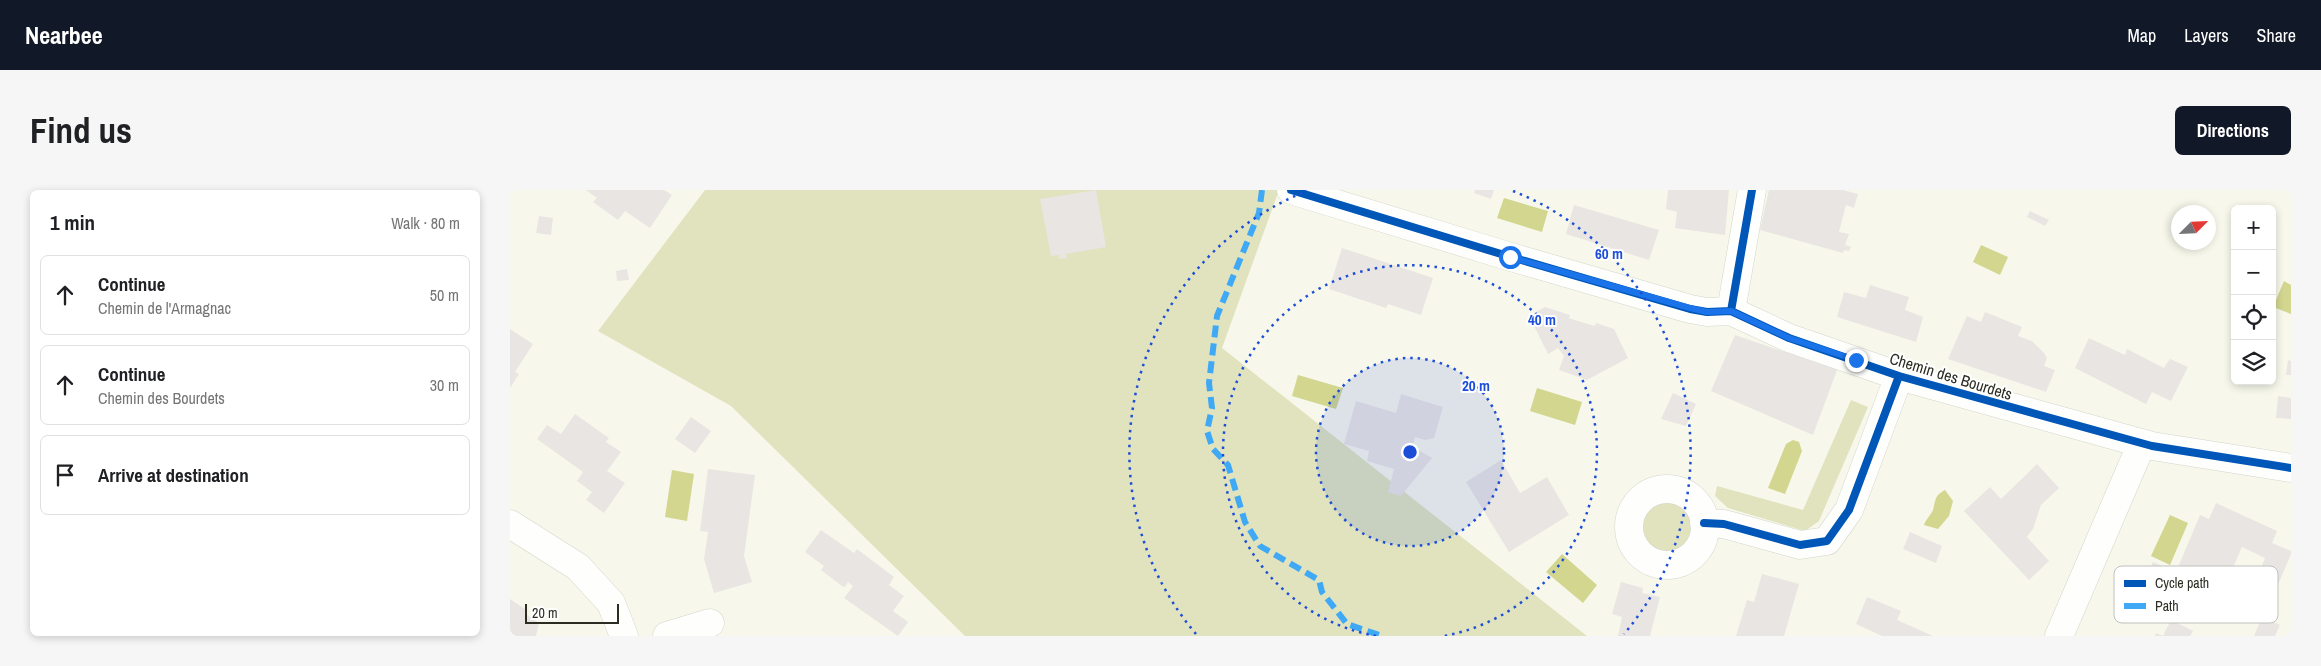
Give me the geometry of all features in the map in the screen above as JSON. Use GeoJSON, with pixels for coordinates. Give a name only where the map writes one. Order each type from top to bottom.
{"type":"FeatureCollection","features":[{"type":"Feature","properties":{"kind":"street"},"geometry":{"type":"LineString","coordinates":[[1291,190],[1510,257],[1707,312],[1731,311],[1747,228],[1752,190]]}},
{"type":"Feature","properties":{"kind":"street","name":"Chemin des Bourdets"},"geometry":{"type":"LineString","coordinates":[[1731,311],[1789,338],[1899,376],[2142,443],[2291,468]]}},
{"type":"Feature","properties":{"kind":"street"},"geometry":{"type":"LineString","coordinates":[[1704,524],[1724,524],[1800,545],[1827,541],[1850,510],[1899,376]]}},
{"type":"Feature","properties":{"kind":"street"},"geometry":{"type":"LineString","coordinates":[[2059,636],[2142,443]]}},
{"type":"Feature","properties":{"kind":"street"},"geometry":{"type":"LineString","coordinates":[[510,524],[578,567],[611,603],[624,636]]}},
{"type":"Feature","properties":{"kind":"street"},"geometry":{"type":"LineString","coordinates":[[667,636],[710,623]]}},
{"type":"Feature","properties":{"kind":"shaded area"},"geometry":{"type":"Polygon","coordinates":[[[705,190],[1279,190],[1222,348],[1587,636],[965,636],[731,406],[598,331],[705,190]]]}},
{"type":"Feature","properties":{"kind":"shaded area"},"geometry":{"type":"Polygon","coordinates":[[[1504,198],[1548,211],[1542,232],[1497,218],[1504,198]]]}},
{"type":"Feature","properties":{"kind":"shaded area"},"geometry":{"type":"Polygon","coordinates":[[[1981,245],[2008,257],[2000,275],[1973,262],[1981,245]]]}},
{"type":"Feature","properties":{"kind":"shaded area"},"geometry":{"type":"Polygon","coordinates":[[[2284,281],[2291,285],[2291,314],[2276,308],[2276,300],[2284,281]]]}},
{"type":"Feature","properties":{"kind":"shaded area"},"geometry":{"type":"Polygon","coordinates":[[[1298,375],[1343,388],[1336,409],[1292,396],[1298,375]]]}},
{"type":"Feature","properties":{"kind":"shaded area"},"geometry":{"type":"Polygon","coordinates":[[[1537,388],[1582,402],[1575,425],[1530,411],[1537,388]]]}},
{"type":"Feature","properties":{"kind":"shaded area"},"geometry":{"type":"Polygon","coordinates":[[[1851,400],[1868,407],[1819,521],[1805,531],[1728,508],[1715,496],[1717,486],[1803,510],[1851,400]]]}},
{"type":"Feature","properties":{"kind":"shaded area"},"geometry":{"type":"Polygon","coordinates":[[[1793,440],[1799,442],[1802,451],[1785,494],[1768,488],[1786,444],[1793,440]]]}},
{"type":"Feature","properties":{"kind":"shaded area"},"geometry":{"type":"Polygon","coordinates":[[[672,470],[694,474],[687,521],[665,517],[672,470]]]}},
{"type":"Feature","properties":{"kind":"shaded area"},"geometry":{"type":"Polygon","coordinates":[[[1945,490],[1953,501],[1949,516],[1938,529],[1924,525],[1933,510],[1937,496],[1945,490]]]}},
{"type":"Feature","properties":{"kind":"shaded area"},"geometry":{"type":"Polygon","coordinates":[[[1666,498],[1677,500],[1686,506],[1692,515],[1694,526],[1692,537],[1686,546],[1677,552],[1666,554],[1655,552],[1646,546],[1640,537],[1638,526],[1640,515],[1646,506],[1655,500],[1666,498]]]}},
{"type":"Feature","properties":{"kind":"shaded area"},"geometry":{"type":"Polygon","coordinates":[[[2170,515],[2188,523],[2170,565],[2151,556],[2170,515]]]}},
{"type":"Feature","properties":{"kind":"shaded area"},"geometry":{"type":"Polygon","coordinates":[[[1562,554],[1597,585],[1583,603],[1546,572],[1562,554]]]}},
{"type":"Feature","properties":{"kind":"building"},"geometry":{"type":"Polygon","coordinates":[[[586,190],[664,190],[672,195],[650,228],[625,211],[618,220],[593,202],[597,198],[586,190]]]}},
{"type":"Feature","properties":{"kind":"building"},"geometry":{"type":"Polygon","coordinates":[[[1096,190],[1106,247],[1066,254],[1067,258],[1059,259],[1059,255],[1051,256],[1040,199],[1096,190]]]}},
{"type":"Feature","properties":{"kind":"building"},"geometry":{"type":"Polygon","coordinates":[[[1475,190],[1494,190],[1491,199],[1474,193],[1475,190]]]}},
{"type":"Feature","properties":{"kind":"building"},"geometry":{"type":"Polygon","coordinates":[[[1668,190],[1729,190],[1725,235],[1675,228],[1677,212],[1666,209],[1668,190]]]}},
{"type":"Feature","properties":{"kind":"building"},"geometry":{"type":"Polygon","coordinates":[[[1769,190],[1843,190],[1858,194],[1854,208],[1846,205],[1839,232],[1849,234],[1845,245],[1851,247],[1849,251],[1844,250],[1843,253],[1760,230],[1769,190]]]}},
{"type":"Feature","properties":{"kind":"building"},"geometry":{"type":"Polygon","coordinates":[[[1574,205],[1659,230],[1649,260],[1566,234],[1574,205]]]}},
{"type":"Feature","properties":{"kind":"building"},"geometry":{"type":"Polygon","coordinates":[[[2030,211],[2049,220],[2045,226],[2027,217],[2030,211]]]}},
{"type":"Feature","properties":{"kind":"building"},"geometry":{"type":"Polygon","coordinates":[[[539,216],[553,218],[551,235],[536,233],[539,216]]]}},
{"type":"Feature","properties":{"kind":"building"},"geometry":{"type":"Polygon","coordinates":[[[1342,248],[1433,278],[1421,315],[1388,304],[1386,308],[1329,289],[1342,248]]]}},
{"type":"Feature","properties":{"kind":"building"},"geometry":{"type":"Polygon","coordinates":[[[627,269],[629,280],[617,281],[616,271],[627,269]]]}},
{"type":"Feature","properties":{"kind":"building"},"geometry":{"type":"Polygon","coordinates":[[[1870,285],[1909,297],[1905,310],[1923,317],[1916,342],[1837,317],[1844,292],[1866,298],[1870,285]]]}},
{"type":"Feature","properties":{"kind":"building"},"geometry":{"type":"Polygon","coordinates":[[[1545,307],[1570,315],[1569,318],[1581,322],[1595,326],[1596,323],[1614,329],[1628,358],[1587,380],[1559,370],[1564,356],[1558,348],[1548,354],[1529,316],[1545,307]]]}},
{"type":"Feature","properties":{"kind":"building"},"geometry":{"type":"Polygon","coordinates":[[[1985,312],[2022,327],[2018,336],[2032,341],[2044,353],[2047,358],[2044,366],[2055,370],[2046,392],[1948,359],[1967,316],[1981,322],[1985,312]]]}},
{"type":"Feature","properties":{"kind":"building"},"geometry":{"type":"Polygon","coordinates":[[[510,329],[533,344],[515,372],[519,374],[510,388],[510,329]]]}},
{"type":"Feature","properties":{"kind":"building"},"geometry":{"type":"Polygon","coordinates":[[[1735,335],[1837,370],[1813,435],[1711,391],[1735,335]]]}},
{"type":"Feature","properties":{"kind":"building"},"geometry":{"type":"Polygon","coordinates":[[[2089,338],[2125,355],[2127,349],[2164,368],[2170,359],[2188,367],[2171,401],[2152,392],[2146,404],[2075,368],[2089,338]]]}},
{"type":"Feature","properties":{"kind":"building"},"geometry":{"type":"Polygon","coordinates":[[[2288,360],[2291,361],[2291,375],[2286,375],[2288,360]]]}},
{"type":"Feature","properties":{"kind":"building"},"geometry":{"type":"Polygon","coordinates":[[[1673,393],[1696,404],[1686,426],[1661,419],[1673,393]]]}},
{"type":"Feature","properties":{"kind":"building"},"geometry":{"type":"Polygon","coordinates":[[[1401,394],[1443,407],[1434,438],[1425,440],[1415,437],[1413,447],[1432,458],[1401,496],[1388,492],[1394,469],[1367,461],[1369,451],[1344,444],[1356,401],[1396,413],[1401,394]]]}},
{"type":"Feature","properties":{"kind":"building"},"geometry":{"type":"Polygon","coordinates":[[[2278,396],[2291,398],[2291,419],[2276,418],[2278,396]]]}},
{"type":"Feature","properties":{"kind":"building"},"geometry":{"type":"Polygon","coordinates":[[[575,414],[609,438],[606,442],[621,452],[607,471],[625,483],[604,513],[586,500],[592,492],[577,481],[583,472],[537,439],[547,425],[561,434],[575,414]]]}},
{"type":"Feature","properties":{"kind":"building"},"geometry":{"type":"Polygon","coordinates":[[[691,417],[711,431],[695,453],[675,439],[691,417]]]}},
{"type":"Feature","properties":{"kind":"building"},"geometry":{"type":"Polygon","coordinates":[[[1501,460],[1520,493],[1547,477],[1569,515],[1509,552],[1466,482],[1501,460]]]}},
{"type":"Feature","properties":{"kind":"building"},"geometry":{"type":"Polygon","coordinates":[[[2037,464],[2059,488],[2041,505],[2033,529],[2027,537],[2049,561],[2029,580],[1964,511],[1990,487],[2001,499],[2037,464]]]}},
{"type":"Feature","properties":{"kind":"building"},"geometry":{"type":"Polygon","coordinates":[[[708,469],[755,475],[744,556],[752,582],[714,593],[704,559],[708,532],[700,531],[708,469]]]}},
{"type":"Feature","properties":{"kind":"building"},"geometry":{"type":"Polygon","coordinates":[[[2216,503],[2277,531],[2272,543],[2291,551],[2278,585],[2278,566],[2262,566],[2265,558],[2242,547],[2234,566],[2179,566],[2200,515],[2209,519],[2216,503]]]}},
{"type":"Feature","properties":{"kind":"building"},"geometry":{"type":"Polygon","coordinates":[[[821,530],[854,553],[857,549],[894,577],[889,585],[904,596],[893,611],[908,622],[898,636],[844,598],[853,586],[848,582],[845,587],[842,586],[821,570],[824,566],[805,552],[821,530]]]}},
{"type":"Feature","properties":{"kind":"building"},"geometry":{"type":"Polygon","coordinates":[[[1910,532],[1942,546],[1936,563],[1903,549],[1910,532]]]}},
{"type":"Feature","properties":{"kind":"building"},"geometry":{"type":"Polygon","coordinates":[[[2153,562],[2162,566],[2151,566],[2153,562]]]}},
{"type":"Feature","properties":{"kind":"building"},"geometry":{"type":"Polygon","coordinates":[[[1762,574],[1799,584],[1784,636],[1736,636],[1747,600],[1754,602],[1762,574]]]}},
{"type":"Feature","properties":{"kind":"building"},"geometry":{"type":"Polygon","coordinates":[[[1621,582],[1643,588],[1642,593],[1660,597],[1650,636],[1618,636],[1622,617],[1612,614],[1621,582]]]}},
{"type":"Feature","properties":{"kind":"building"},"geometry":{"type":"Polygon","coordinates":[[[1867,597],[1901,611],[1897,620],[1933,636],[1882,636],[1856,624],[1867,597]]]}},
{"type":"Feature","properties":{"kind":"building"},"geometry":{"type":"Polygon","coordinates":[[[510,599],[528,611],[526,614],[539,623],[536,636],[510,636],[510,599]]]}},
{"type":"Feature","properties":{"kind":"building"},"geometry":{"type":"Polygon","coordinates":[[[2170,623],[2177,623],[2193,631],[2190,636],[2163,636],[2170,623]]]}},
{"type":"Feature","properties":{"kind":"building"},"geometry":{"type":"Polygon","coordinates":[[[2259,623],[2276,623],[2280,625],[2275,636],[2254,636],[2259,623]]]}},
{"type":"Feature","properties":{"kind":"marked path"},"geometry":{"type":"LineString","coordinates":[[1262,190],[1259,213],[1217,316],[1209,383],[1212,408],[1207,431],[1213,449],[1228,465],[1245,522],[1260,546],[1319,580],[1322,592],[1347,624],[1382,636]]}},
{"type":"Feature","properties":{"kind":"cycle path"},"geometry":{"type":"LineString","coordinates":[[1291,190],[1690,309],[1707,312],[1731,311],[1789,338],[1899,376],[2152,446],[2291,468]]}},
{"type":"Feature","properties":{"kind":"cycle path"},"geometry":{"type":"LineString","coordinates":[[1731,311],[1752,190]]}},
{"type":"Feature","properties":{"kind":"cycle path"},"geometry":{"type":"LineString","coordinates":[[1704,523],[1724,524],[1800,545],[1827,541],[1849,510],[1899,376]]}},
{"type":"Feature","properties":{"kind":"route"},"geometry":{"type":"LineString","coordinates":[[1510,257],[1690,308],[1707,312],[1731,311],[1789,338],[1856,360]]}}]}
